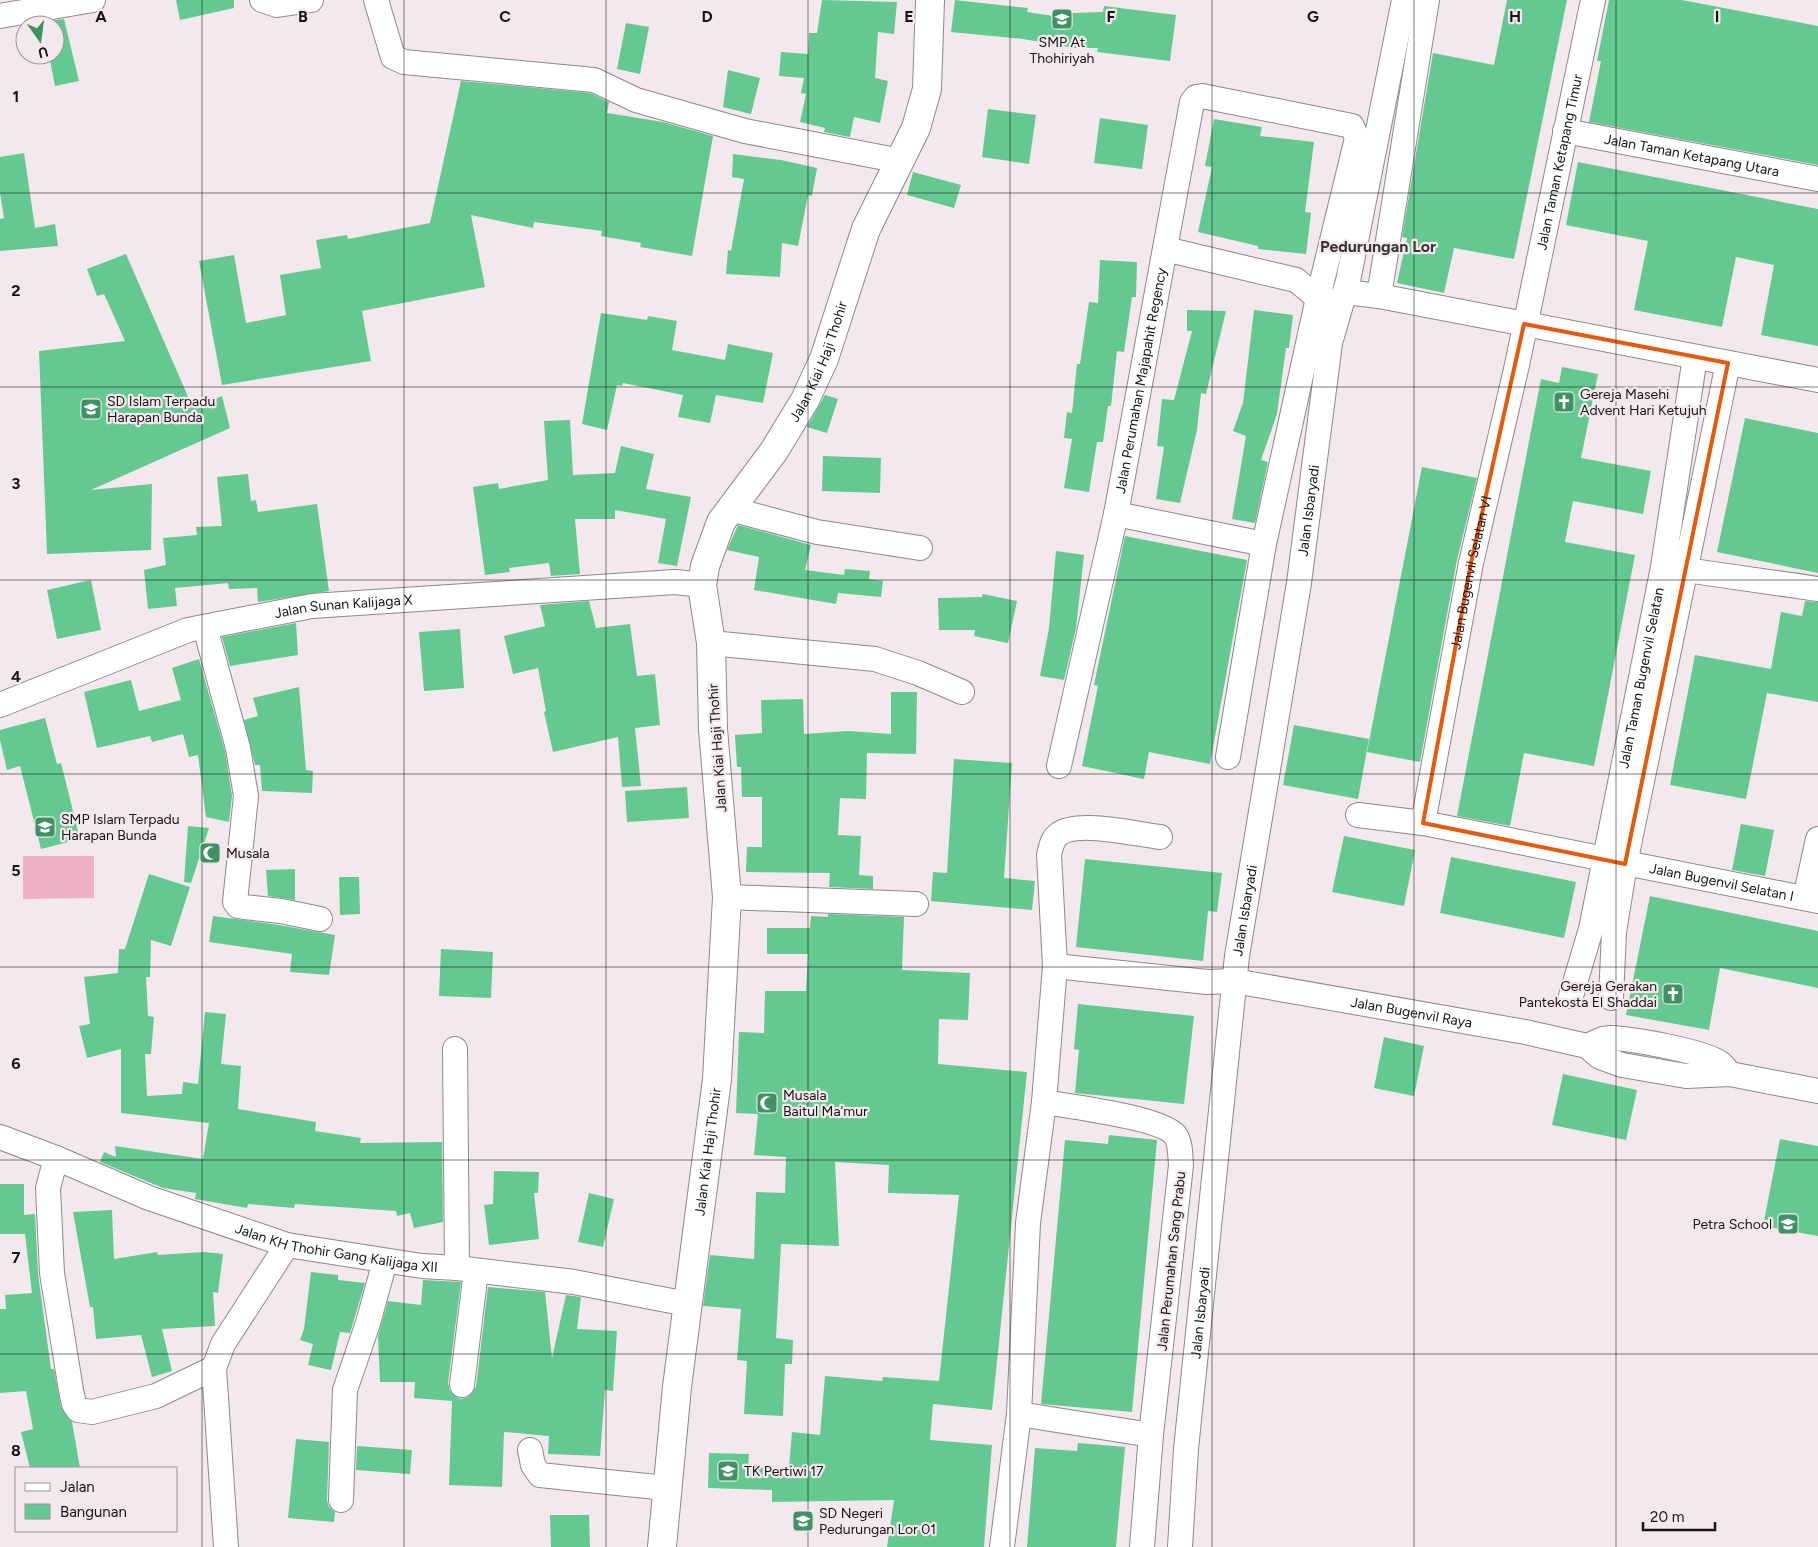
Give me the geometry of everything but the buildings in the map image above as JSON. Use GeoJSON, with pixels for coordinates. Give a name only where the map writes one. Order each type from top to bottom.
{"type":"FeatureCollection","features":[{"type":"Feature","properties":{"kind":"street"},"geometry":{"type":"LineString","coordinates":[[0,16],[93,0]]}},
{"type":"Feature","properties":{"kind":"street"},"geometry":{"type":"LineString","coordinates":[[262,0],[277,5],[311,0]]}},
{"type":"Feature","properties":{"kind":"street"},"geometry":{"type":"LineString","coordinates":[[376,0],[393,57],[412,64],[594,80],[636,100],[744,131],[901,161]]}},
{"type":"Feature","properties":{"kind":"street","name":"Jalan Kiai Haji Thohir"},"geometry":{"type":"LineString","coordinates":[[662,1547],[666,1488],[687,1304],[717,1079],[727,897],[713,729],[711,643],[702,585],[711,549],[721,522],[774,451],[805,400],[824,359],[866,229],[916,128],[927,89],[930,0]]}},
{"type":"Feature","properties":{"kind":"street","name":"Jalan Isbaryadi"},"geometry":{"type":"LineString","coordinates":[[1180,1547],[1186,1450],[1234,981],[1255,843],[1299,583],[1330,343],[1345,292],[1404,0]]}},
{"type":"Feature","properties":{"kind":"street"},"geometry":{"type":"LineString","coordinates":[[1379,296],[1427,0]]}},
{"type":"Feature","properties":{"kind":"street","name":"Jalan Taman Ketapang Timur"},"geometry":{"type":"LineString","coordinates":[[1524,324],[1593,0]]}},
{"type":"Feature","properties":{"kind":"street","name":"Jalan Perumahan Majapahit Regency"},"geometry":{"type":"LineString","coordinates":[[1059,766],[1116,514],[1192,102],[1202,96],[1354,127],[1357,138],[1323,274],[1264,544],[1228,757]]}},
{"type":"Feature","properties":{"kind":"street","name":"Jalan Taman Ketapang Utara"},"geometry":{"type":"LineString","coordinates":[[1565,131],[1818,179]]}},
{"type":"Feature","properties":{"kind":"street","name":"Jalan Perumahan Majapahit Regency"},"geometry":{"type":"LineString","coordinates":[[1165,249],[1296,280],[1323,274]]}},
{"type":"Feature","properties":{"kind":"street","name":"Jalan Perumahan Majapahit Regency"},"geometry":{"type":"LineString","coordinates":[[1323,274],[1345,292]]}},
{"type":"Feature","properties":{"kind":"street","name":"Jalan Perumahan Majapahit Regency"},"geometry":{"type":"LineString","coordinates":[[1296,280],[1318,298]]}},
{"type":"Feature","properties":{"kind":"street"},"geometry":{"type":"LineString","coordinates":[[1345,292],[1379,296],[1818,380]]}},
{"type":"Feature","properties":{"kind":"street","name":"Jalan Perumahan Majapahit Regency"},"geometry":{"type":"LineString","coordinates":[[1318,298],[1345,292]]}},
{"type":"Feature","properties":{"kind":"street","name":"Jalan Bugenvil Selatan VI"},"geometry":{"type":"LineString","coordinates":[[1423,823],[1471,564],[1517,365],[1524,324]]}},
{"type":"Feature","properties":{"kind":"street","name":"Jalan Taman Bugenvil Selatan"},"geometry":{"type":"LineString","coordinates":[[1611,998],[1615,861],[1695,357]]}},
{"type":"Feature","properties":{"kind":"street","name":"Jalan Taman Bugenvil Selatan"},"geometry":{"type":"LineString","coordinates":[[1571,996],[1591,929],[1615,861],[1687,570],[1728,363]]}},
{"type":"Feature","properties":{"kind":"street"},"geometry":{"type":"LineString","coordinates":[[730,510],[817,532],[920,548]]}},
{"type":"Feature","properties":{"kind":"street","name":"Jalan Perumahan Majapahit Regency"},"geometry":{"type":"LineString","coordinates":[[1116,514],[1264,544]]}},
{"type":"Feature","properties":{"kind":"street"},"geometry":{"type":"LineString","coordinates":[[1663,567],[1818,589]]}},
{"type":"Feature","properties":{"kind":"street","name":"Jalan Sunan Kalijaga X"},"geometry":{"type":"LineString","coordinates":[[0,705],[188,630],[312,606],[675,582],[702,585]]}},
{"type":"Feature","properties":{"kind":"street"},"geometry":{"type":"LineString","coordinates":[[204,627],[238,748],[246,796],[235,902],[238,906],[281,911],[320,919]]}},
{"type":"Feature","properties":{"kind":"street"},"geometry":{"type":"LineString","coordinates":[[711,643],[876,659],[962,692]]}},
{"type":"Feature","properties":{"kind":"street"},"geometry":{"type":"LineString","coordinates":[[1358,814],[1423,823],[1615,861]]}},
{"type":"Feature","properties":{"kind":"street"},"geometry":{"type":"LineString","coordinates":[[1002,1547],[1019,1414],[1028,1223],[1044,1102],[1055,966],[1049,855],[1053,840],[1059,834],[1077,827],[1160,837]]}},
{"type":"Feature","properties":{"kind":"street"},"geometry":{"type":"LineString","coordinates":[[1811,900],[1818,839]]}},
{"type":"Feature","properties":{"kind":"street","name":"Jalan Bugenvil Selatan I"},"geometry":{"type":"LineString","coordinates":[[1615,861],[1811,900]]}},
{"type":"Feature","properties":{"kind":"street"},"geometry":{"type":"LineString","coordinates":[[727,897],[916,904]]}},
{"type":"Feature","properties":{"kind":"street"},"geometry":{"type":"LineString","coordinates":[[1055,966],[1207,982],[1234,981]]}},
{"type":"Feature","properties":{"kind":"street","name":"Jalan Bugenvil Raya"},"geometry":{"type":"LineString","coordinates":[[1234,981],[1525,1032],[1587,1046],[1603,1039],[1611,1038],[1660,1046],[1711,1058],[1722,1064],[1730,1074],[1818,1091]]}},
{"type":"Feature","properties":{"kind":"street"},"geometry":{"type":"LineString","coordinates":[[455,1049],[467,1269],[462,1385]]}},
{"type":"Feature","properties":{"kind":"street","name":"Jalan Perumahan Sang Prabu"},"geometry":{"type":"LineString","coordinates":[[1044,1102],[1156,1124],[1174,1134],[1179,1144],[1182,1165],[1151,1435],[1142,1547]]}},
{"type":"Feature","properties":{"kind":"street","name":"Jalan KH Thohir Gang Kalijaga XII"},"geometry":{"type":"LineString","coordinates":[[0,1137],[56,1158],[149,1198],[287,1245],[385,1261],[574,1282],[687,1304]]}},
{"type":"Feature","properties":{"kind":"street"},"geometry":{"type":"LineString","coordinates":[[56,1158],[48,1188],[52,1273],[71,1390],[74,1404],[78,1410],[92,1412],[156,1396],[214,1368]]}},
{"type":"Feature","properties":{"kind":"street"},"geometry":{"type":"LineString","coordinates":[[226,1547],[214,1368],[223,1344],[287,1245]]}},
{"type":"Feature","properties":{"kind":"street"},"geometry":{"type":"LineString","coordinates":[[341,1500],[345,1390],[368,1323],[385,1261]]}},
{"type":"Feature","properties":{"kind":"street"},"geometry":{"type":"LineString","coordinates":[[1019,1414],[1151,1435]]}},
{"type":"Feature","properties":{"kind":"street"},"geometry":{"type":"LineString","coordinates":[[530,1450],[533,1465],[540,1474],[666,1488]]}},
{"type":"Feature","properties":{"kind":"highlighted area"},"geometry":{"type":"Polygon","coordinates":[[[1524,324],[1728,363],[1625,864],[1423,823],[1471,563],[1524,324]]]}},
{"type":"Feature","properties":{"kind":"shaded area"},"geometry":{"type":"Polygon","coordinates":[[[23,856],[94,856],[94,898],[23,899],[23,856]]]}},
{"type":"Feature","properties":{"kind":"place","name":"SMP At Thohiriyah"},"geometry":{"type":"Point","coordinates":[1062,19]}},
{"type":"Feature","properties":{"kind":"place","name":"Gereja Masehi Advent Hari Ketujuh"},"geometry":{"type":"Point","coordinates":[1564,402]}},
{"type":"Feature","properties":{"kind":"place","name":"SD Islam Terpadu Harapan Bunda"},"geometry":{"type":"Point","coordinates":[91,409]}},
{"type":"Feature","properties":{"kind":"place","name":"SMP Islam Terpadu Harapan Bunda"},"geometry":{"type":"Point","coordinates":[45,827]}},
{"type":"Feature","properties":{"kind":"place","name":"Musala"},"geometry":{"type":"Point","coordinates":[210,853]}},
{"type":"Feature","properties":{"kind":"place","name":"Gereja Gerakan Pantekosta El Shaddai"},"geometry":{"type":"Point","coordinates":[1673,994]}},
{"type":"Feature","properties":{"kind":"place","name":"Musala Baitul Ma'mur"},"geometry":{"type":"Point","coordinates":[767,1103]}},
{"type":"Feature","properties":{"kind":"place","name":"Petra School"},"geometry":{"type":"Point","coordinates":[1788,1224]}},
{"type":"Feature","properties":{"kind":"place","name":"TK Pertiwi 17"},"geometry":{"type":"Point","coordinates":[728,1471]}},
{"type":"Feature","properties":{"kind":"place","name":"SD Negeri Pedurungan Lor 01"},"geometry":{"type":"Point","coordinates":[803,1521]}},
{"type":"Feature","properties":{"kind":"district","name":"Pedurungan Lor"},"geometry":{"type":"Point","coordinates":[1378,246]}}]}
